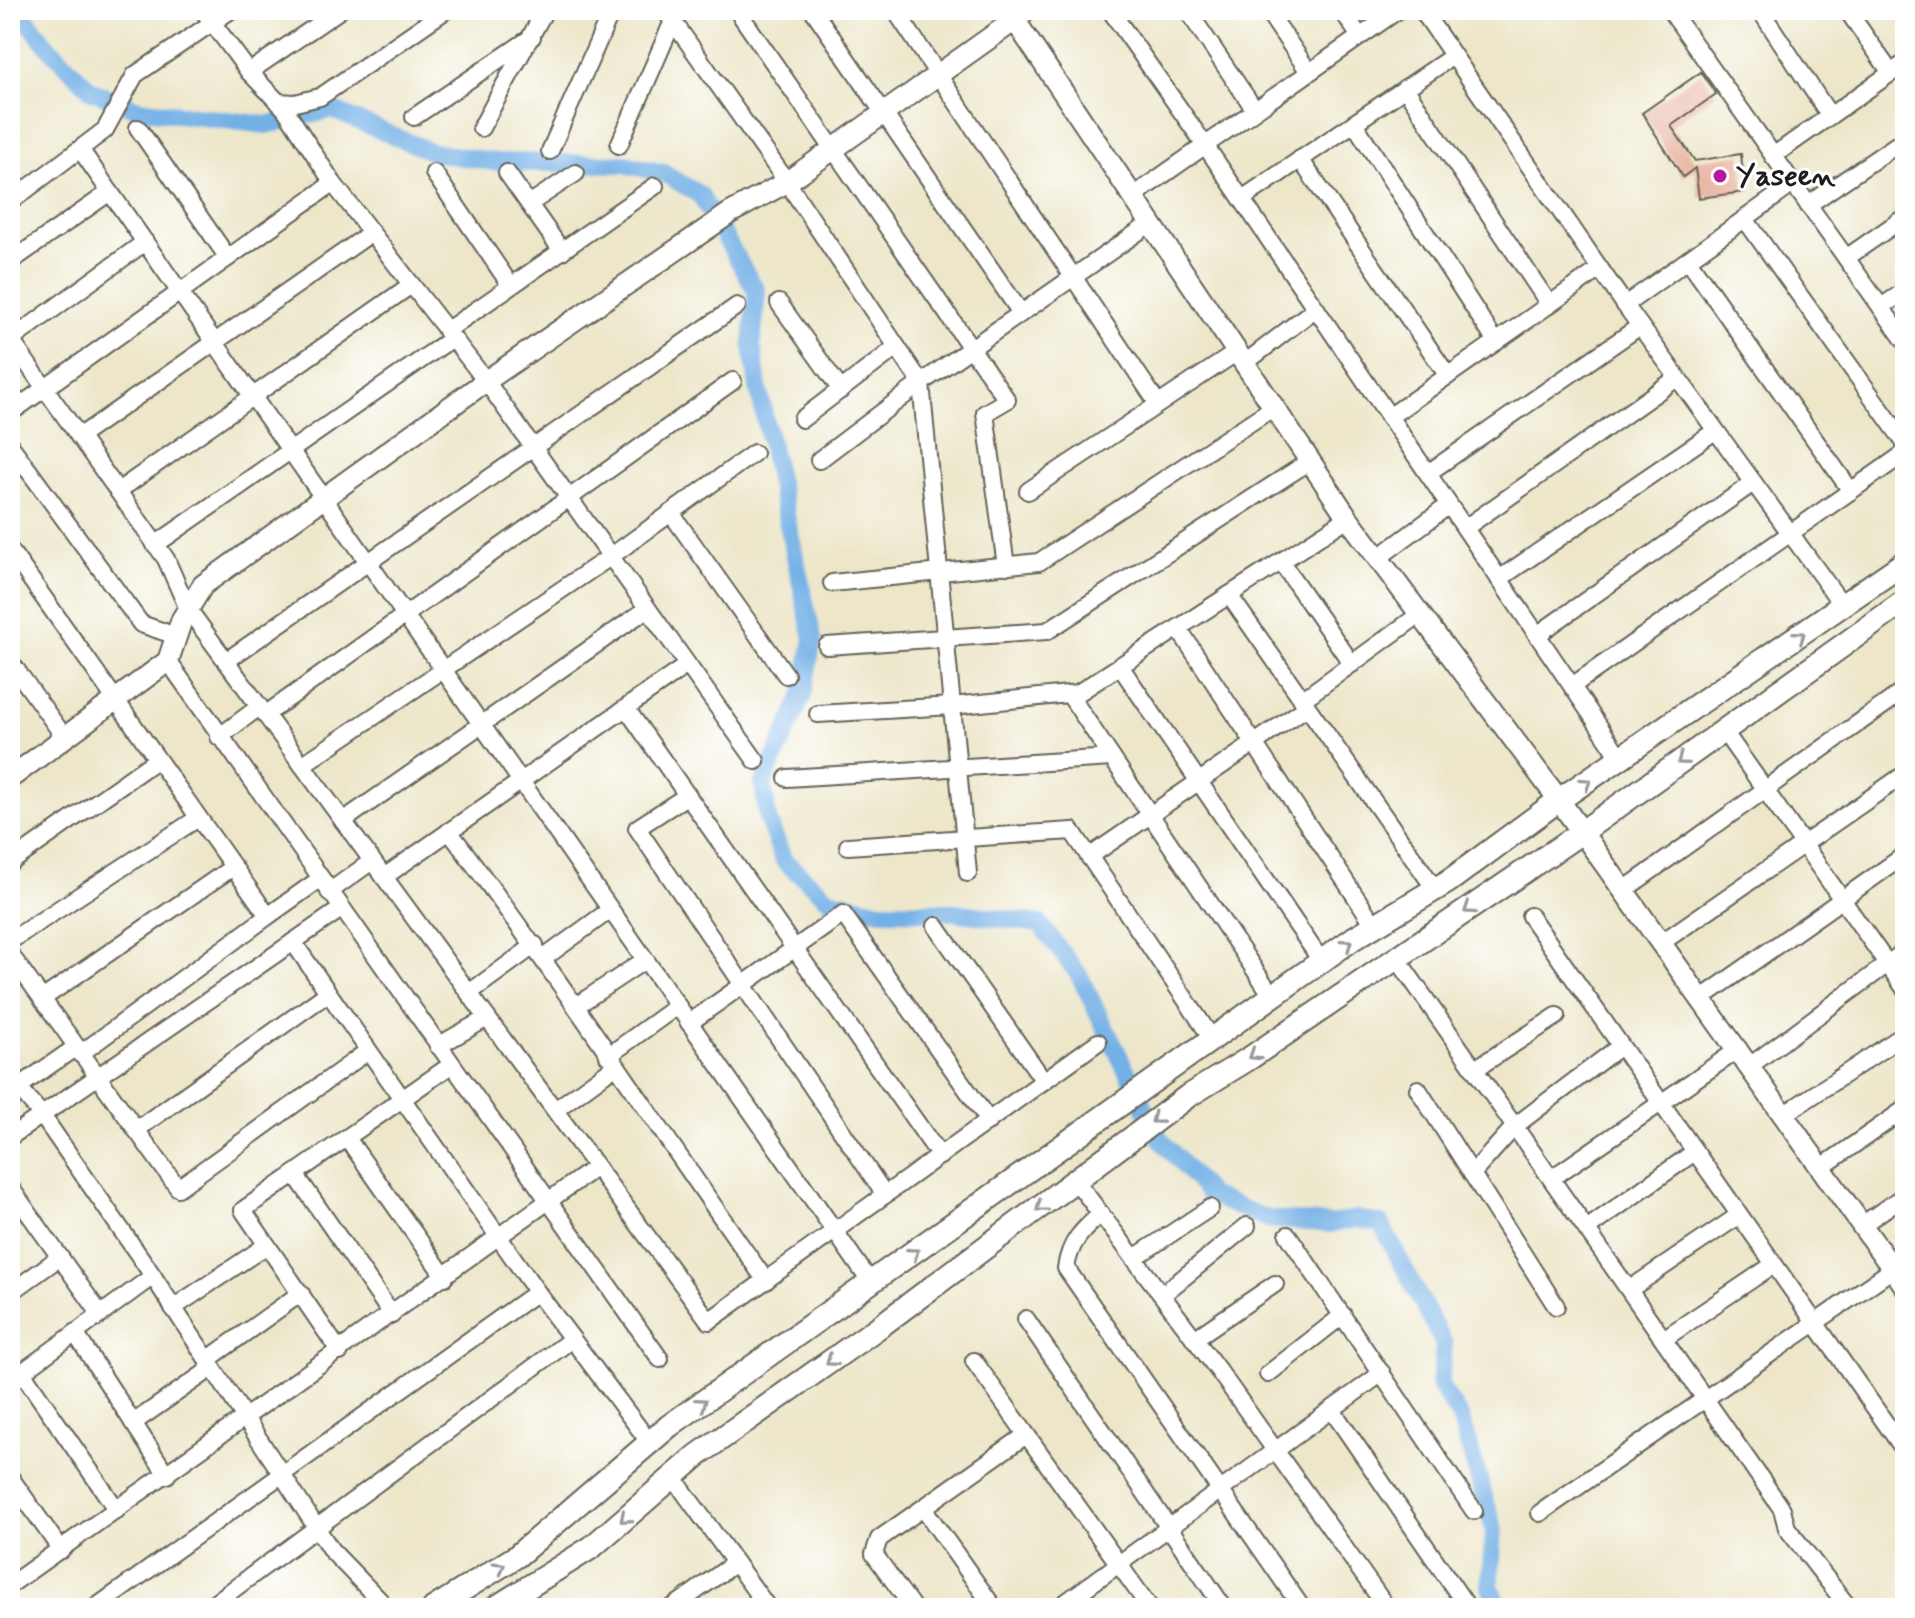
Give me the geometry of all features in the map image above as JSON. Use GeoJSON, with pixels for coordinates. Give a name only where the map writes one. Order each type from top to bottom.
{"type":"FeatureCollection","features":[{"type":"Feature","properties":{"kind":"main road"},"geometry":{"type":"LineString","coordinates":[[434,1608],[517,1556],[650,1443],[1322,962],[1435,889],[1905,562]]}},
{"type":"Feature","properties":{"kind":"main road"},"geometry":{"type":"LineString","coordinates":[[495,1608],[592,1547],[673,1477],[1188,1096],[1250,1058],[1582,832],[1904,603]]}},
{"type":"Feature","properties":{"kind":"street"},"geometry":{"type":"LineString","coordinates":[[10,202],[109,123],[135,75],[208,17],[231,10]]}},
{"type":"Feature","properties":{"kind":"street"},"geometry":{"type":"LineString","coordinates":[[249,72],[340,10]]}},
{"type":"Feature","properties":{"kind":"street"},"geometry":{"type":"LineString","coordinates":[[282,106],[320,97],[446,10]]}},
{"type":"Feature","properties":{"kind":"street"},"geometry":{"type":"LineString","coordinates":[[481,128],[545,10]]}},
{"type":"Feature","properties":{"kind":"street"},"geometry":{"type":"LineString","coordinates":[[550,151],[612,10]]}},
{"type":"Feature","properties":{"kind":"street"},"geometry":{"type":"LineString","coordinates":[[737,10],[835,147],[1007,400],[985,413],[1006,566]]}},
{"type":"Feature","properties":{"kind":"street"},"geometry":{"type":"LineString","coordinates":[[813,10],[1021,313]]}},
{"type":"Feature","properties":{"kind":"street"},"geometry":{"type":"LineString","coordinates":[[895,10],[940,73],[1158,404]]}},
{"type":"Feature","properties":{"kind":"street"},"geometry":{"type":"LineString","coordinates":[[1110,10],[1242,199],[1622,760]]}},
{"type":"Feature","properties":{"kind":"street"},"geometry":{"type":"LineString","coordinates":[[1187,10],[1255,110]]}},
{"type":"Feature","properties":{"kind":"street"},"geometry":{"type":"LineString","coordinates":[[1267,10],[1309,72]]}},
{"type":"Feature","properties":{"kind":"street"},"geometry":{"type":"LineString","coordinates":[[1342,10],[1360,37]]}},
{"type":"Feature","properties":{"kind":"street"},"geometry":{"type":"LineString","coordinates":[[1133,196],[1398,10]]}},
{"type":"Feature","properties":{"kind":"street"},"geometry":{"type":"LineString","coordinates":[[1422,10],[1625,305],[1843,606]]}},
{"type":"Feature","properties":{"kind":"street"},"geometry":{"type":"LineString","coordinates":[[1670,10],[1905,341]]}},
{"type":"Feature","properties":{"kind":"street"},"geometry":{"type":"LineString","coordinates":[[1760,10],[1830,116]]}},
{"type":"Feature","properties":{"kind":"street"},"geometry":{"type":"LineString","coordinates":[[1847,10],[1891,73]]}},
{"type":"Feature","properties":{"kind":"street"},"geometry":{"type":"LineString","coordinates":[[11,775],[168,661],[188,609],[203,585],[486,381],[703,231],[787,182],[1018,13],[1133,196],[1348,518],[1559,800],[1901,1279],[1814,1323],[1540,1513]]}},
{"type":"Feature","properties":{"kind":"street"},"geometry":{"type":"LineString","coordinates":[[619,145],[669,16]]}},
{"type":"Feature","properties":{"kind":"street"},"geometry":{"type":"LineString","coordinates":[[669,16],[787,182],[921,383],[968,873]]}},
{"type":"Feature","properties":{"kind":"street"},"geometry":{"type":"LineString","coordinates":[[208,17],[249,72],[282,106],[333,183],[486,381],[756,761]]}},
{"type":"Feature","properties":{"kind":"street"},"geometry":{"type":"LineString","coordinates":[[414,117],[532,37]]}},
{"type":"Feature","properties":{"kind":"street"},"geometry":{"type":"LineString","coordinates":[[1242,199],[1453,56]]}},
{"type":"Feature","properties":{"kind":"street"},"geometry":{"type":"LineString","coordinates":[[1773,156],[1905,63]]}},
{"type":"Feature","properties":{"kind":"street"},"geometry":{"type":"LineString","coordinates":[[1405,88],[1549,304]]}},
{"type":"Feature","properties":{"kind":"street"},"geometry":{"type":"LineString","coordinates":[[1354,123],[1496,342]]}},
{"type":"Feature","properties":{"kind":"street"},"geometry":{"type":"LineString","coordinates":[[138,128],[228,258]]}},
{"type":"Feature","properties":{"kind":"street"},"geometry":{"type":"LineString","coordinates":[[1808,205],[1905,139]]}},
{"type":"Feature","properties":{"kind":"street"},"geometry":{"type":"LineString","coordinates":[[80,149],[871,1283]]}},
{"type":"Feature","properties":{"kind":"street"},"geometry":{"type":"LineString","coordinates":[[1300,159],[1448,376]]}},
{"type":"Feature","properties":{"kind":"street"},"geometry":{"type":"LineString","coordinates":[[434,173],[511,286]]}},
{"type":"Feature","properties":{"kind":"street"},"geometry":{"type":"LineString","coordinates":[[507,173],[562,251]]}},
{"type":"Feature","properties":{"kind":"street"},"geometry":{"type":"LineString","coordinates":[[529,204],[576,173]]}},
{"type":"Feature","properties":{"kind":"street"},"geometry":{"type":"LineString","coordinates":[[10,413],[333,183]]}},
{"type":"Feature","properties":{"kind":"street"},"geometry":{"type":"LineString","coordinates":[[1625,305],[1793,184]]}},
{"type":"Feature","properties":{"kind":"street"},"geometry":{"type":"LineString","coordinates":[[155,545],[290,451],[511,286],[655,186]]}},
{"type":"Feature","properties":{"kind":"street"},"geometry":{"type":"LineString","coordinates":[[10,262],[110,192]]}},
{"type":"Feature","properties":{"kind":"street"},"geometry":{"type":"LineString","coordinates":[[1846,258],[1905,217]]}},
{"type":"Feature","properties":{"kind":"street"},"geometry":{"type":"LineString","coordinates":[[1745,219],[1905,443]]}},
{"type":"Feature","properties":{"kind":"street"},"geometry":{"type":"LineString","coordinates":[[819,460],[972,346],[1151,223]]}},
{"type":"Feature","properties":{"kind":"street"},"geometry":{"type":"LineString","coordinates":[[79,437],[371,233]]}},
{"type":"Feature","properties":{"kind":"street"},"geometry":{"type":"LineString","coordinates":[[145,242],[10,340],[166,559],[188,609],[709,1321],[1098,1042]]}},
{"type":"Feature","properties":{"kind":"street"},"geometry":{"type":"LineString","coordinates":[[1688,260],[1851,491]]}},
{"type":"Feature","properties":{"kind":"street"},"geometry":{"type":"LineString","coordinates":[[1389,417],[1600,269]]}},
{"type":"Feature","properties":{"kind":"street"},"geometry":{"type":"LineString","coordinates":[[118,491],[411,285]]}},
{"type":"Feature","properties":{"kind":"street"},"geometry":{"type":"LineString","coordinates":[[1881,307],[1905,291]]}},
{"type":"Feature","properties":{"kind":"street"},"geometry":{"type":"LineString","coordinates":[[779,303],[841,390]]}},
{"type":"Feature","properties":{"kind":"street"},"geometry":{"type":"LineString","coordinates":[[226,661],[737,306]]}},
{"type":"Feature","properties":{"kind":"street"},"geometry":{"type":"LineString","coordinates":[[1028,491],[1158,404],[1241,358],[1316,308]]}},
{"type":"Feature","properties":{"kind":"street"},"geometry":{"type":"LineString","coordinates":[[1428,473],[1640,326]]}},
{"type":"Feature","properties":{"kind":"street"},"geometry":{"type":"LineString","coordinates":[[802,419],[897,347]]}},
{"type":"Feature","properties":{"kind":"street"},"geometry":{"type":"LineString","coordinates":[[1465,528],[1677,378]]}},
{"type":"Feature","properties":{"kind":"street"},"geometry":{"type":"LineString","coordinates":[[219,737],[405,615],[733,381]]}},
{"type":"Feature","properties":{"kind":"street"},"geometry":{"type":"LineString","coordinates":[[832,583],[1039,562],[1274,407]]}},
{"type":"Feature","properties":{"kind":"street"},"geometry":{"type":"LineString","coordinates":[[1499,579],[1715,431]]}},
{"type":"Feature","properties":{"kind":"street"},"geometry":{"type":"LineString","coordinates":[[10,445],[141,624],[176,636]]}},
{"type":"Feature","properties":{"kind":"street"},"geometry":{"type":"LineString","coordinates":[[302,765],[610,557],[754,453]]}},
{"type":"Feature","properties":{"kind":"street"},"geometry":{"type":"LineString","coordinates":[[1572,686],[1905,453]]}},
{"type":"Feature","properties":{"kind":"street"},"geometry":{"type":"LineString","coordinates":[[827,646],[1047,631],[1310,461]]}},
{"type":"Feature","properties":{"kind":"street"},"geometry":{"type":"LineString","coordinates":[[1537,635],[1753,483]]}},
{"type":"Feature","properties":{"kind":"street"},"geometry":{"type":"LineString","coordinates":[[1378,558],[1449,505]]}},
{"type":"Feature","properties":{"kind":"street"},"geometry":{"type":"LineString","coordinates":[[671,513],[786,675]]}},
{"type":"Feature","properties":{"kind":"street"},"geometry":{"type":"LineString","coordinates":[[818,714],[952,706],[1078,693],[1348,518]]}},
{"type":"Feature","properties":{"kind":"street"},"geometry":{"type":"LineString","coordinates":[[10,550],[16,574],[116,700],[268,916]]}},
{"type":"Feature","properties":{"kind":"street"},"geometry":{"type":"LineString","coordinates":[[1281,562],[1352,664]]}},
{"type":"Feature","properties":{"kind":"street"},"geometry":{"type":"LineString","coordinates":[[1229,595],[1435,889]]}},
{"type":"Feature","properties":{"kind":"street"},"geometry":{"type":"LineString","coordinates":[[343,821],[647,609]]}},
{"type":"Feature","properties":{"kind":"street"},"geometry":{"type":"LineString","coordinates":[[1089,857],[1254,743],[1420,614]]}},
{"type":"Feature","properties":{"kind":"street"},"geometry":{"type":"LineString","coordinates":[[1178,628],[1375,926]]}},
{"type":"Feature","properties":{"kind":"street"},"geometry":{"type":"LineString","coordinates":[[10,661],[65,738]]}},
{"type":"Feature","properties":{"kind":"street"},"geometry":{"type":"LineString","coordinates":[[168,661],[660,1359]]}},
{"type":"Feature","properties":{"kind":"street"},"geometry":{"type":"LineString","coordinates":[[384,877],[687,665]]}},
{"type":"Feature","properties":{"kind":"street"},"geometry":{"type":"LineString","coordinates":[[1120,666],[1322,962]]}},
{"type":"Feature","properties":{"kind":"street"},"geometry":{"type":"LineString","coordinates":[[1624,890],[1905,690]]}},
{"type":"Feature","properties":{"kind":"street"},"geometry":{"type":"LineString","coordinates":[[1069,694],[1273,997]]}},
{"type":"Feature","properties":{"kind":"street"},"geometry":{"type":"LineString","coordinates":[[626,708],[940,1156]]}},
{"type":"Feature","properties":{"kind":"street"},"geometry":{"type":"LineString","coordinates":[[1723,730],[1905,989]]}},
{"type":"Feature","properties":{"kind":"street"},"geometry":{"type":"LineString","coordinates":[[787,778],[1112,758]]}},
{"type":"Feature","properties":{"kind":"street"},"geometry":{"type":"LineString","coordinates":[[10,863],[156,760]]}},
{"type":"Feature","properties":{"kind":"street"},"geometry":{"type":"LineString","coordinates":[[1661,943],[1905,774]]}},
{"type":"Feature","properties":{"kind":"street"},"geometry":{"type":"LineString","coordinates":[[688,795],[637,828],[885,1195]]}},
{"type":"Feature","properties":{"kind":"street"},"geometry":{"type":"LineString","coordinates":[[10,941],[198,818]]}},
{"type":"Feature","properties":{"kind":"street"},"geometry":{"type":"LineString","coordinates":[[449,831],[539,951],[766,1281]]}},
{"type":"Feature","properties":{"kind":"street"},"geometry":{"type":"LineString","coordinates":[[848,846],[1072,831],[1213,1040]]}},
{"type":"Feature","properties":{"kind":"street"},"geometry":{"type":"LineString","coordinates":[[1702,998],[1905,855]]}},
{"type":"Feature","properties":{"kind":"street"},"geometry":{"type":"LineString","coordinates":[[372,861],[268,916],[78,1051],[12,1086],[41,1114],[153,1276],[331,1550],[387,1608]]}},
{"type":"Feature","properties":{"kind":"street"},"geometry":{"type":"LineString","coordinates":[[42,999],[233,867]]}},
{"type":"Feature","properties":{"kind":"street"},"geometry":{"type":"LineString","coordinates":[[10,1137],[341,909]]}},
{"type":"Feature","properties":{"kind":"street"},"geometry":{"type":"LineString","coordinates":[[469,993],[610,910]]}},
{"type":"Feature","properties":{"kind":"street"},"geometry":{"type":"LineString","coordinates":[[689,1023],[843,914],[989,1121]]}},
{"type":"Feature","properties":{"kind":"street"},"geometry":{"type":"LineString","coordinates":[[1530,916],[1658,1104],[1905,1451]]}},
{"type":"Feature","properties":{"kind":"street"},"geometry":{"type":"LineString","coordinates":[[936,926],[1044,1081]]}},
{"type":"Feature","properties":{"kind":"street"},"geometry":{"type":"LineString","coordinates":[[293,942],[499,1239],[650,1443]]}},
{"type":"Feature","properties":{"kind":"street"},"geometry":{"type":"LineString","coordinates":[[1552,1178],[1658,1104],[1745,1057],[1905,951]]}},
{"type":"Feature","properties":{"kind":"street"},"geometry":{"type":"LineString","coordinates":[[10,954],[178,1188],[368,1051]]}},
{"type":"Feature","properties":{"kind":"street"},"geometry":{"type":"LineString","coordinates":[[1396,957],[1707,1398],[1782,1509],[1787,1528],[1849,1608]]}},
{"type":"Feature","properties":{"kind":"street"},"geometry":{"type":"LineString","coordinates":[[576,1006],[645,960]]}},
{"type":"Feature","properties":{"kind":"street"},"geometry":{"type":"LineString","coordinates":[[136,1130],[328,993]]}},
{"type":"Feature","properties":{"kind":"street"},"geometry":{"type":"LineString","coordinates":[[555,1110],[677,1006]]}},
{"type":"Feature","properties":{"kind":"street"},"geometry":{"type":"LineString","coordinates":[[1475,1069],[1557,1016]]}},
{"type":"Feature","properties":{"kind":"street"},"geometry":{"type":"LineString","coordinates":[[438,1046],[487,1018]]}},
{"type":"Feature","properties":{"kind":"street"},"geometry":{"type":"LineString","coordinates":[[1785,1114],[1905,1034]]}},
{"type":"Feature","properties":{"kind":"street"},"geometry":{"type":"LineString","coordinates":[[1472,1174],[1515,1126],[1619,1047]]}},
{"type":"Feature","properties":{"kind":"street"},"geometry":{"type":"LineString","coordinates":[[340,1352],[243,1210],[451,1065]]}},
{"type":"Feature","properties":{"kind":"street"},"geometry":{"type":"LineString","coordinates":[[1418,1089],[1556,1306]]}},
{"type":"Feature","properties":{"kind":"street"},"geometry":{"type":"LineString","coordinates":[[1822,1167],[1905,1109]]}},
{"type":"Feature","properties":{"kind":"street"},"geometry":{"type":"LineString","coordinates":[[347,1138],[445,1277]]}},
{"type":"Feature","properties":{"kind":"street"},"geometry":{"type":"LineString","coordinates":[[1588,1228],[1693,1153]]}},
{"type":"Feature","properties":{"kind":"street"},"geometry":{"type":"LineString","coordinates":[[10,1585],[246,1420],[596,1167]]}},
{"type":"Feature","properties":{"kind":"street"},"geometry":{"type":"LineString","coordinates":[[295,1174],[392,1315]]}},
{"type":"Feature","properties":{"kind":"street"},"geometry":{"type":"LineString","coordinates":[[1076,1181],[1162,1295],[1387,1608]]}},
{"type":"Feature","properties":{"kind":"street"},"geometry":{"type":"LineString","coordinates":[[10,1187],[16,1208],[60,1257],[101,1315]]}},
{"type":"Feature","properties":{"kind":"street"},"geometry":{"type":"LineString","coordinates":[[1862,1225],[1905,1195]]}},
{"type":"Feature","properties":{"kind":"street"},"geometry":{"type":"LineString","coordinates":[[1134,1258],[1210,1208]]}},
{"type":"Feature","properties":{"kind":"street"},"geometry":{"type":"LineString","coordinates":[[1101,1214],[1078,1233],[1069,1251],[1066,1268],[1302,1608]]}},
{"type":"Feature","properties":{"kind":"street"},"geometry":{"type":"LineString","coordinates":[[1630,1289],[1738,1216]]}},
{"type":"Feature","properties":{"kind":"street"},"geometry":{"type":"LineString","coordinates":[[1162,1295],[1247,1226]]}},
{"type":"Feature","properties":{"kind":"street"},"geometry":{"type":"LineString","coordinates":[[1288,1235],[1474,1511]]}},
{"type":"Feature","properties":{"kind":"street"},"geometry":{"type":"LineString","coordinates":[[173,1308],[267,1245]]}},
{"type":"Feature","properties":{"kind":"street"},"geometry":{"type":"LineString","coordinates":[[10,1293],[60,1257]]}},
{"type":"Feature","properties":{"kind":"street"},"geometry":{"type":"LineString","coordinates":[[1665,1338],[1773,1265]]}},
{"type":"Feature","properties":{"kind":"street"},"geometry":{"type":"LineString","coordinates":[[117,1510],[16,1377],[153,1276]]}},
{"type":"Feature","properties":{"kind":"street"},"geometry":{"type":"LineString","coordinates":[[1194,1339],[1275,1284]]}},
{"type":"Feature","properties":{"kind":"street"},"geometry":{"type":"LineString","coordinates":[[95,1608],[537,1292]]}},
{"type":"Feature","properties":{"kind":"street"},"geometry":{"type":"LineString","coordinates":[[133,1423],[301,1293]]}},
{"type":"Feature","properties":{"kind":"street"},"geometry":{"type":"LineString","coordinates":[[1268,1374],[1343,1315]]}},
{"type":"Feature","properties":{"kind":"street"},"geometry":{"type":"LineString","coordinates":[[1026,1319],[1224,1608]]}},
{"type":"Feature","properties":{"kind":"street"},"geometry":{"type":"LineString","coordinates":[[75,1333],[167,1475]]}},
{"type":"Feature","properties":{"kind":"street"},"geometry":{"type":"LineString","coordinates":[[208,1608],[572,1339]]}},
{"type":"Feature","properties":{"kind":"street"},"geometry":{"type":"LineString","coordinates":[[974,1361],[1150,1608]]}},
{"type":"Feature","properties":{"kind":"street"},"geometry":{"type":"LineString","coordinates":[[1061,1607],[1382,1373]]}},
{"type":"Feature","properties":{"kind":"street"},"geometry":{"type":"LineString","coordinates":[[1332,1410],[1468,1608]]}},
{"type":"Feature","properties":{"kind":"street"},"geometry":{"type":"LineString","coordinates":[[913,1608],[874,1554],[879,1539],[1026,1435]]}},
{"type":"Feature","properties":{"kind":"street"},"geometry":{"type":"LineString","coordinates":[[10,1477],[61,1550]]}},
{"type":"Feature","properties":{"kind":"street"},"geometry":{"type":"LineString","coordinates":[[673,1477],[768,1608]]}},
{"type":"Feature","properties":{"kind":"street"},"geometry":{"type":"LineString","coordinates":[[924,1509],[994,1608]]}},
{"type":"Feature","properties":{"kind":"street"},"geometry":{"type":"LineString","coordinates":[[672,1608],[735,1563]]}},
{"type":"Feature","properties":{"kind":"building"},"geometry":{"type":"Polygon","coordinates":[[[1701,72],[1716,94],[1671,126],[1695,161],[1741,154],[1745,192],[1699,198],[1695,168],[1683,177],[1642,113],[1701,72]]]}},
{"type":"Feature","properties":{"kind":"waterway"},"geometry":{"type":"LineString","coordinates":[[19,10],[49,48],[92,91],[138,109],[266,125],[332,110],[432,152],[495,162],[624,164],[664,173],[700,195],[757,292],[752,345],[758,387],[813,639],[803,695],[763,784],[768,820],[784,861],[829,899],[881,911],[955,912],[1040,924],[1079,975],[1161,1140],[1211,1196],[1268,1219],[1331,1224],[1357,1219],[1381,1224],[1444,1344],[1440,1386],[1460,1417],[1494,1529],[1490,1587],[1501,1608]]}},
{"type":"Feature","properties":{"kind":"place","name":"Yaseen"},"geometry":{"type":"Point","coordinates":[1720,176]}}]}
